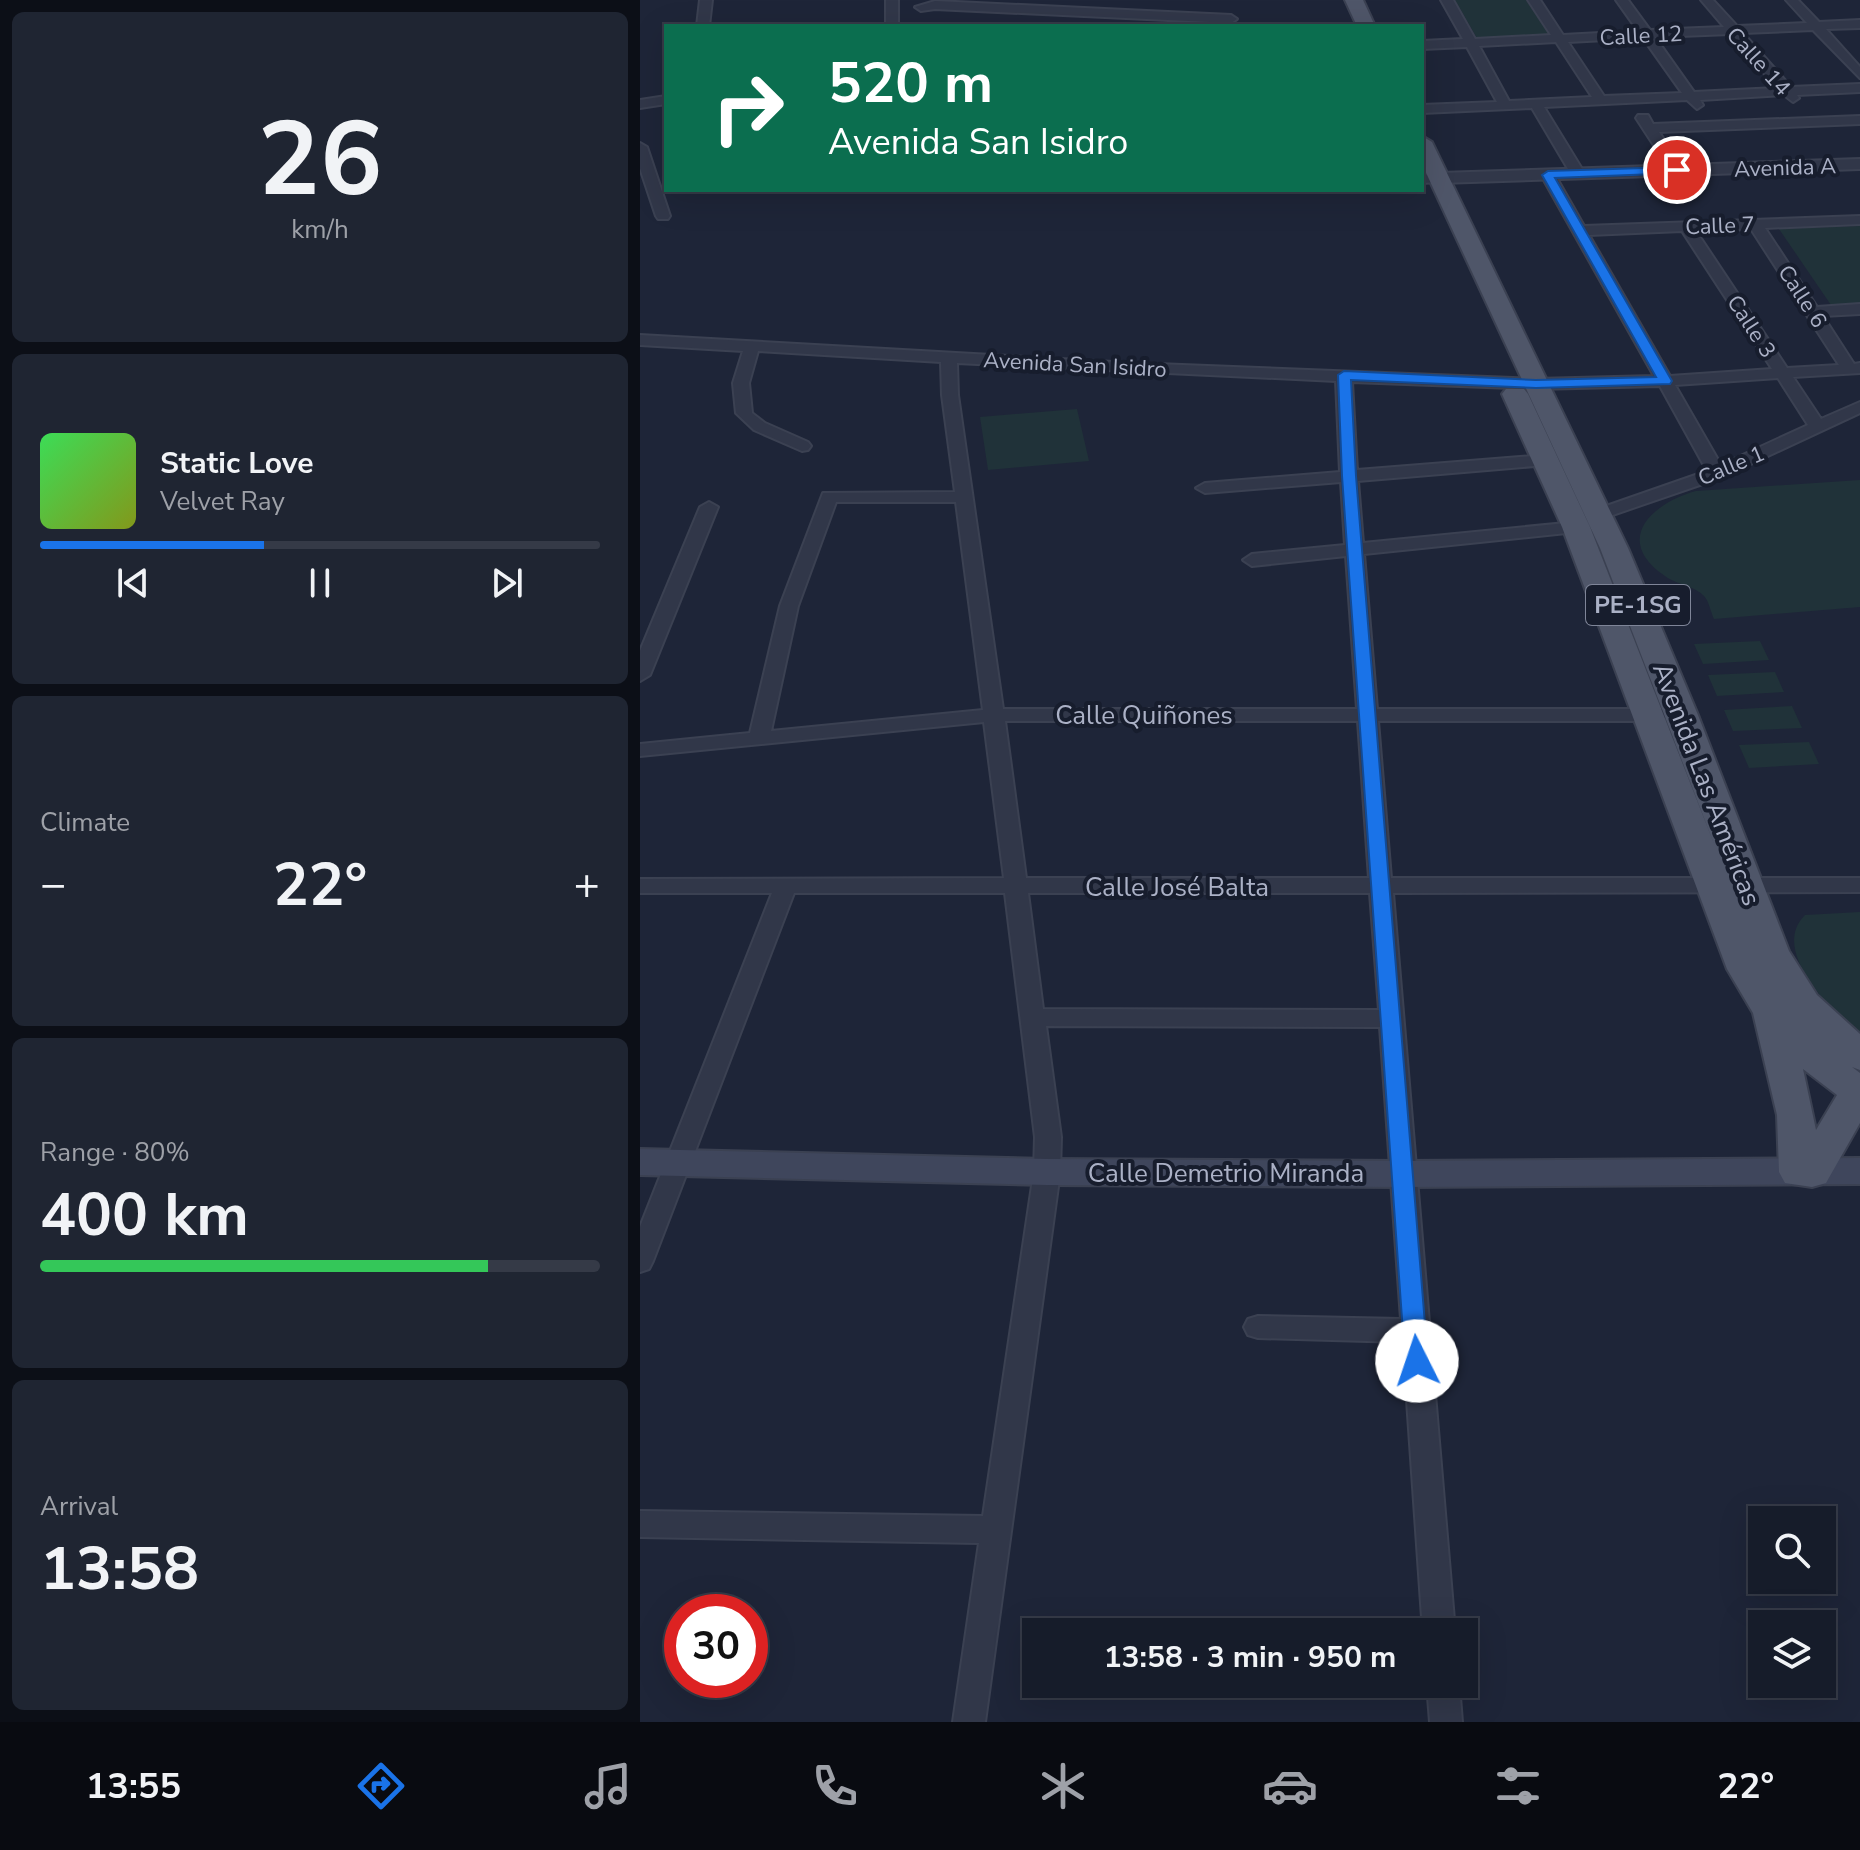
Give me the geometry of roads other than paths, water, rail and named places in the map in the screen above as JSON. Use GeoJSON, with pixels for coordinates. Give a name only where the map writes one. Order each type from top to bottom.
{"type":"FeatureCollection","features":[{"type":"Feature","properties":{"kind":"main road"},"geometry":{"type":"LineString","coordinates":[[1335,0],[1346,24]]}},
{"type":"Feature","properties":{"kind":"main road"},"geometry":{"type":"LineString","coordinates":[[1354,0],[1365,24]]}},
{"type":"Feature","properties":{"kind":"main road","name":"Avenida Las Américas"},"geometry":{"type":"LineString","coordinates":[[1424,156],[1428,183],[1682,715],[1772,952],[1793,989],[1860,1082]]}},
{"type":"Feature","properties":{"kind":"main road","name":"Avenida Las Américas"},"geometry":{"type":"LineString","coordinates":[[1523,384],[1546,460],[1587,521],[1650,715],[1745,969],[1769,1012],[1815,1059],[1860,1082]]}},
{"type":"Feature","properties":{"kind":"main road"},"geometry":{"type":"LineString","coordinates":[[1769,1012],[1796,1115],[1806,1172]]}},
{"type":"Feature","properties":{"kind":"main road"},"geometry":{"type":"LineString","coordinates":[[1806,1172],[1834,1138],[1860,1082]]}},
{"type":"Feature","properties":{"kind":"main road","name":"Calle Demetrio Miranda"},"geometry":{"type":"LineString","coordinates":[[640,1162],[1047,1172],[1405,1174],[1860,1171]]}},
{"type":"Feature","properties":{"kind":"street"},"geometry":{"type":"LineString","coordinates":[[703,24],[706,0]]}},
{"type":"Feature","properties":{"kind":"street"},"geometry":{"type":"LineString","coordinates":[[892,0],[892,24]]}},
{"type":"Feature","properties":{"kind":"street"},"geometry":{"type":"LineString","coordinates":[[1086,20],[1106,0]]}},
{"type":"Feature","properties":{"kind":"street"},"geometry":{"type":"LineString","coordinates":[[1447,0],[1505,105]]}},
{"type":"Feature","properties":{"kind":"street"},"geometry":{"type":"LineString","coordinates":[[1534,0],[1600,100]]}},
{"type":"Feature","properties":{"kind":"street"},"geometry":{"type":"LineString","coordinates":[[1622,0],[1713,125]]}},
{"type":"Feature","properties":{"kind":"street","name":"Calle 14"},"geometry":{"type":"LineString","coordinates":[[1707,0],[1813,121]]}},
{"type":"Feature","properties":{"kind":"street"},"geometry":{"type":"LineString","coordinates":[[1792,0],[1860,74]]}},
{"type":"Feature","properties":{"kind":"street"},"geometry":{"type":"LineString","coordinates":[[921,7],[935,5],[1086,20],[1231,19]]}},
{"type":"Feature","properties":{"kind":"street","name":"Calle 12"},"geometry":{"type":"LineString","coordinates":[[1424,45],[1860,24]]}},
{"type":"Feature","properties":{"kind":"street"},"geometry":{"type":"LineString","coordinates":[[1424,109],[1860,88]]}},
{"type":"Feature","properties":{"kind":"street"},"geometry":{"type":"LineString","coordinates":[[1631,99],[1677,170]]}},
{"type":"Feature","properties":{"kind":"street"},"geometry":{"type":"LineString","coordinates":[[640,104],[664,100]]}},
{"type":"Feature","properties":{"kind":"street"},"geometry":{"type":"LineString","coordinates":[[1536,104],[1578,174]]}},
{"type":"Feature","properties":{"kind":"street"},"geometry":{"type":"LineString","coordinates":[[1650,128],[1860,120]]}},
{"type":"Feature","properties":{"kind":"street"},"geometry":{"type":"LineString","coordinates":[[640,147],[663,216]]}},
{"type":"Feature","properties":{"kind":"street","name":"Avenida A"},"geometry":{"type":"LineString","coordinates":[[1428,183],[1548,175],[1860,164]]}},
{"type":"Feature","properties":{"kind":"street"},"geometry":{"type":"LineString","coordinates":[[1548,175],[1717,473]]}},
{"type":"Feature","properties":{"kind":"street","name":"Calle 7"},"geometry":{"type":"LineString","coordinates":[[1580,231],[1860,220]]}},
{"type":"Feature","properties":{"kind":"street","name":"Calle 6"},"geometry":{"type":"LineString","coordinates":[[1755,224],[1813,312],[1855,368]]}},
{"type":"Feature","properties":{"kind":"street","name":"Calle 3"},"geometry":{"type":"LineString","coordinates":[[1686,226],[1818,427]]}},
{"type":"Feature","properties":{"kind":"street"},"geometry":{"type":"LineString","coordinates":[[1813,312],[1860,309]]}},
{"type":"Feature","properties":{"kind":"street","name":"Avenida San Isidro"},"geometry":{"type":"LineString","coordinates":[[640,340],[1131,368],[1523,384],[1665,381],[1855,368]]}},
{"type":"Feature","properties":{"kind":"street"},"geometry":{"type":"LineString","coordinates":[[753,346],[748,356],[740,404],[749,420],[802,446]]}},
{"type":"Feature","properties":{"kind":"street"},"geometry":{"type":"LineString","coordinates":[[950,357],[950,386],[962,463],[962,497],[968,516],[991,715],[1048,1137],[1047,1172],[969,1722]]}},
{"type":"Feature","properties":{"kind":"street"},"geometry":{"type":"LineString","coordinates":[[1344,375],[1380,888],[1438,1618]]}},
{"type":"Feature","properties":{"kind":"street","name":"Calle 1"},"geometry":{"type":"LineString","coordinates":[[1252,560],[1587,521],[1717,473],[1860,407]]}},
{"type":"Feature","properties":{"kind":"street"},"geometry":{"type":"LineString","coordinates":[[1205,488],[1546,460]]}},
{"type":"Feature","properties":{"kind":"street"},"geometry":{"type":"LineString","coordinates":[[759,738],[789,606],[829,497],[962,497]]}},
{"type":"Feature","properties":{"kind":"street"},"geometry":{"type":"LineString","coordinates":[[640,675],[709,507]]}},
{"type":"Feature","properties":{"kind":"street","name":"Calle Quiñones"},"geometry":{"type":"LineString","coordinates":[[640,750],[991,715],[1682,715]]}},
{"type":"Feature","properties":{"kind":"street","name":"Calle José Balta"},"geometry":{"type":"LineString","coordinates":[[640,886],[1380,888],[1860,885]]}},
{"type":"Feature","properties":{"kind":"street"},"geometry":{"type":"LineString","coordinates":[[640,1261],[786,886]]}},
{"type":"Feature","properties":{"kind":"street"},"geometry":{"type":"LineString","coordinates":[[1034,1017],[1392,1019]]}},
{"type":"Feature","properties":{"kind":"street"},"geometry":{"type":"LineString","coordinates":[[1258,1327],[1414,1331]]}},
{"type":"Feature","properties":{"kind":"street"},"geometry":{"type":"LineString","coordinates":[[640,1524],[998,1530]]}},
{"type":"Feature","properties":{"kind":"street"},"geometry":{"type":"LineString","coordinates":[[1444,1698],[1446,1722]]}}]}
